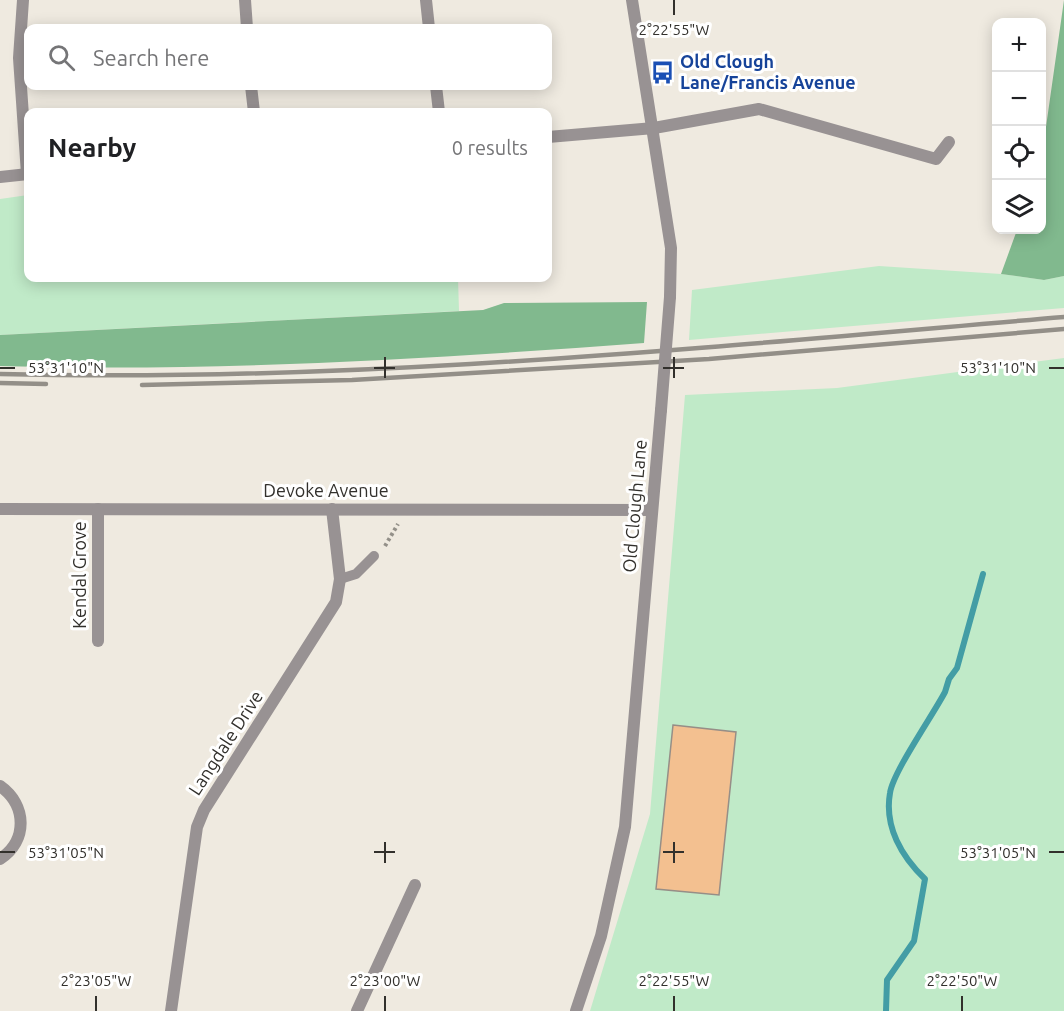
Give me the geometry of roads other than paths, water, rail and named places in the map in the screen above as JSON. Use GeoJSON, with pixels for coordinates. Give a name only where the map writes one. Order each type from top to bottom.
{"type":"FeatureCollection","features":[{"type":"Feature","properties":{"kind":"street"},"geometry":{"type":"LineString","coordinates":[[23,0],[19,58],[24,122]]}},
{"type":"Feature","properties":{"kind":"street"},"geometry":{"type":"LineString","coordinates":[[245,0],[247,24]]}},
{"type":"Feature","properties":{"kind":"street"},"geometry":{"type":"LineString","coordinates":[[426,0],[429,24]]}},
{"type":"Feature","properties":{"kind":"street","name":"Old Clough Lane"},"geometry":{"type":"LineString","coordinates":[[576,1011],[601,936],[625,827],[670,297],[672,248],[632,0]]}},
{"type":"Feature","properties":{"kind":"street"},"geometry":{"type":"LineString","coordinates":[[251,90],[254,108]]}},
{"type":"Feature","properties":{"kind":"street"},"geometry":{"type":"LineString","coordinates":[[436,90],[439,108]]}},
{"type":"Feature","properties":{"kind":"street"},"geometry":{"type":"LineString","coordinates":[[552,136],[654,128],[759,109],[936,159],[949,142]]}},
{"type":"Feature","properties":{"kind":"street"},"geometry":{"type":"LineString","coordinates":[[0,177],[24,174]]}},
{"type":"Feature","properties":{"kind":"street","name":"Devoke Avenue"},"geometry":{"type":"LineString","coordinates":[[0,509],[652,510]]}},
{"type":"Feature","properties":{"kind":"street","name":"Kendal Grove"},"geometry":{"type":"LineString","coordinates":[[98,509],[98,641]]}},
{"type":"Feature","properties":{"kind":"street","name":"Langdale Drive"},"geometry":{"type":"LineString","coordinates":[[171,1011],[197,827],[204,810],[332,612],[339,592],[340,579],[332,509]]}},
{"type":"Feature","properties":{"kind":"street"},"geometry":{"type":"LineString","coordinates":[[0,786],[18,805],[21,823],[18,840],[9,853],[0,859]]}},
{"type":"Feature","properties":{"kind":"street"},"geometry":{"type":"LineString","coordinates":[[357,1011],[415,885]]}},
{"type":"Feature","properties":{"kind":"lane"},"geometry":{"type":"LineString","coordinates":[[340,579],[356,574],[374,556]]}},
{"type":"Feature","properties":{"kind":"waterway"},"geometry":{"type":"LineString","coordinates":[[886,1011],[887,980],[914,941],[925,879],[902,851],[892,829],[890,793],[898,772],[957,668],[983,574]]}},
{"type":"Feature","properties":{"kind":"railway"},"geometry":{"type":"LineString","coordinates":[[0,374],[267,373],[400,368],[666,351],[1064,317]]}},
{"type":"Feature","properties":{"kind":"railway"},"geometry":{"type":"LineString","coordinates":[[142,385],[352,380],[709,359],[1064,329]]}},
{"type":"Feature","properties":{"kind":"railway"},"geometry":{"type":"LineString","coordinates":[[0,383],[46,384]]}},
{"type":"Feature","properties":{"kind":"place","name":"Old Clough Lane/Francis Avenue"},"geometry":{"type":"Point","coordinates":[662,72]}}]}
